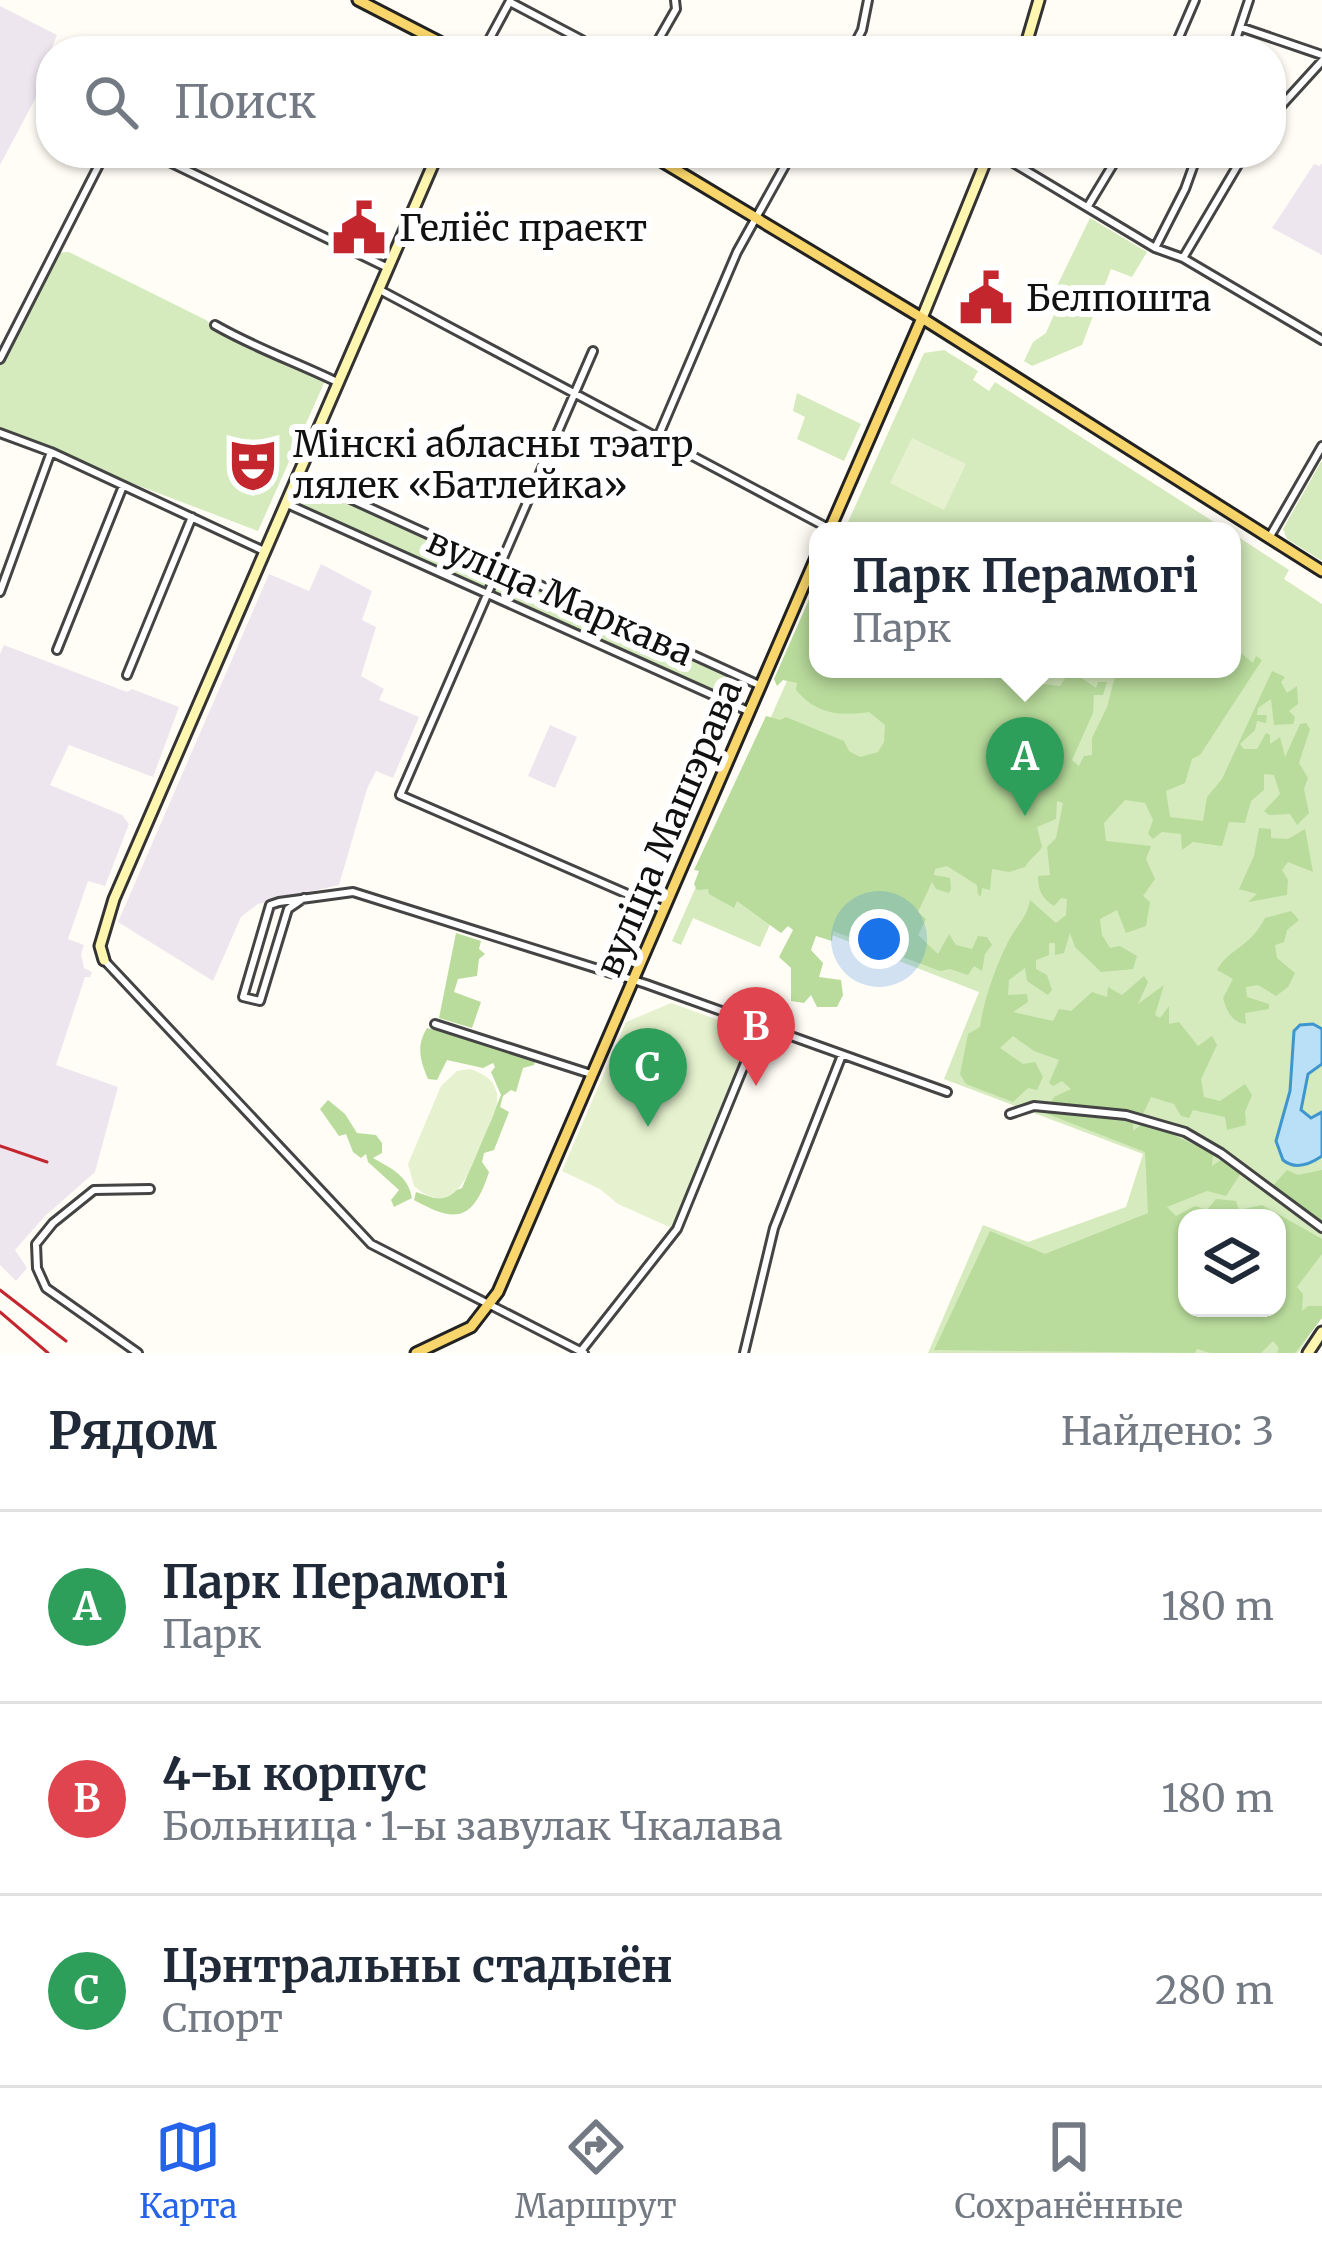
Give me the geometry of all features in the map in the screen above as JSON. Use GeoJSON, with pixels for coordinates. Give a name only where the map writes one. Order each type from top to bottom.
{"type":"FeatureCollection","features":[{"type":"Feature","properties":{"kind":"main road"},"geometry":{"type":"LineString","coordinates":[[358,0],[429,36]]}},
{"type":"Feature","properties":{"kind":"main road"},"geometry":{"type":"LineString","coordinates":[[674,168],[922,318],[1322,571]]}},
{"type":"Feature","properties":{"kind":"main road"},"geometry":{"type":"LineString","coordinates":[[833,522],[922,318]]}},
{"type":"Feature","properties":{"kind":"main road","name":"вуліца Машэрава"},"geometry":{"type":"LineString","coordinates":[[416,1353],[471,1328],[491,1304],[536,1210],[809,573]]}},
{"type":"Feature","properties":{"kind":"street"},"geometry":{"type":"LineString","coordinates":[[661,36],[676,0]]}},
{"type":"Feature","properties":{"kind":"street"},"geometry":{"type":"LineString","coordinates":[[859,36],[868,0]]}},
{"type":"Feature","properties":{"kind":"street"},"geometry":{"type":"LineString","coordinates":[[1028,36],[1039,0]]}},
{"type":"Feature","properties":{"kind":"street"},"geometry":{"type":"LineString","coordinates":[[1179,36],[1195,0]]}},
{"type":"Feature","properties":{"kind":"street"},"geometry":{"type":"LineString","coordinates":[[1237,36],[1249,0]]}},
{"type":"Feature","properties":{"kind":"street"},"geometry":{"type":"LineString","coordinates":[[491,36],[510,1],[575,36]]}},
{"type":"Feature","properties":{"kind":"street"},"geometry":{"type":"LineString","coordinates":[[1240,27],[1264,36]]}},
{"type":"Feature","properties":{"kind":"street"},"geometry":{"type":"LineString","coordinates":[[1286,44],[1322,58],[1286,100]]}},
{"type":"Feature","properties":{"kind":"street"},"geometry":{"type":"LineString","coordinates":[[0,358],[97,168]]}},
{"type":"Feature","properties":{"kind":"street"},"geometry":{"type":"LineString","coordinates":[[182,168],[388,268]]}},
{"type":"Feature","properties":{"kind":"street"},"geometry":{"type":"LineString","coordinates":[[431,168],[105,923],[100,946],[104,960],[371,1244],[582,1352],[677,1229],[764,1025]]}},
{"type":"Feature","properties":{"kind":"street"},"geometry":{"type":"LineString","coordinates":[[658,437],[755,215],[783,168]]}},
{"type":"Feature","properties":{"kind":"street"},"geometry":{"type":"LineString","coordinates":[[922,318],[987,168]]}},
{"type":"Feature","properties":{"kind":"street"},"geometry":{"type":"LineString","coordinates":[[1019,168],[1322,340]]}},
{"type":"Feature","properties":{"kind":"street"},"geometry":{"type":"LineString","coordinates":[[1087,207],[1111,168]]}},
{"type":"Feature","properties":{"kind":"street"},"geometry":{"type":"LineString","coordinates":[[1155,248],[1193,168]]}},
{"type":"Feature","properties":{"kind":"street"},"geometry":{"type":"LineString","coordinates":[[1183,258],[1236,168]]}},
{"type":"Feature","properties":{"kind":"street"},"geometry":{"type":"LineString","coordinates":[[378,289],[814,522]]}},
{"type":"Feature","properties":{"kind":"street"},"geometry":{"type":"LineString","coordinates":[[215,326],[337,382]]}},
{"type":"Feature","properties":{"kind":"street"},"geometry":{"type":"LineString","coordinates":[[593,351],[400,795],[663,910]]}},
{"type":"Feature","properties":{"kind":"street"},"geometry":{"type":"LineString","coordinates":[[0,434],[51,452],[264,551]]}},
{"type":"Feature","properties":{"kind":"street"},"geometry":{"type":"LineString","coordinates":[[1269,538],[1322,446]]}},
{"type":"Feature","properties":{"kind":"street"},"geometry":{"type":"LineString","coordinates":[[0,592],[51,452]]}},
{"type":"Feature","properties":{"kind":"street","name":"вуліца Маркава"},"geometry":{"type":"LineString","coordinates":[[297,474],[759,685]]}},
{"type":"Feature","properties":{"kind":"street"},"geometry":{"type":"LineString","coordinates":[[57,650],[123,486]]}},
{"type":"Feature","properties":{"kind":"street","name":"вуліца Маркава"},"geometry":{"type":"LineString","coordinates":[[285,503],[748,711]]}},
{"type":"Feature","properties":{"kind":"street"},"geometry":{"type":"LineString","coordinates":[[128,675],[192,517]]}},
{"type":"Feature","properties":{"kind":"street"},"geometry":{"type":"LineString","coordinates":[[304,898],[288,909],[260,1001],[243,997],[270,905],[304,898],[353,892],[633,980],[947,1092]]}},
{"type":"Feature","properties":{"kind":"street"},"geometry":{"type":"LineString","coordinates":[[435,1024],[591,1074]]}},
{"type":"Feature","properties":{"kind":"street"},"geometry":{"type":"LineString","coordinates":[[743,1353],[774,1228],[842,1054]]}},
{"type":"Feature","properties":{"kind":"street"},"geometry":{"type":"LineString","coordinates":[[1010,1114],[1034,1106],[1126,1115],[1185,1132],[1322,1228]]}},
{"type":"Feature","properties":{"kind":"street"},"geometry":{"type":"LineString","coordinates":[[138,1353],[46,1288],[37,1268],[36,1244],[53,1223],[94,1190],[150,1189]]}},
{"type":"Feature","properties":{"kind":"street"},"geometry":{"type":"LineString","coordinates":[[1308,1353],[1322,1332]]}},
{"type":"Feature","properties":{"kind":"shaded area"},"geometry":{"type":"Polygon","coordinates":[[[0,6],[57,35],[36,36],[36,97],[0,165],[0,6]]]}},
{"type":"Feature","properties":{"kind":"shaded area"},"geometry":{"type":"Polygon","coordinates":[[[1322,163],[1322,255],[1272,228],[1314,164],[1322,163]]]}},
{"type":"Feature","properties":{"kind":"shaded area"},"geometry":{"type":"Polygon","coordinates":[[[321,564],[372,591],[362,620],[376,627],[361,676],[384,689],[379,700],[419,717],[393,778],[376,771],[367,789],[339,885],[258,904],[241,917],[213,981],[118,922],[269,574],[309,591],[321,564]]]}},
{"type":"Feature","properties":{"kind":"shaded area"},"geometry":{"type":"Polygon","coordinates":[[[4,645],[179,707],[153,777],[69,745],[50,785],[122,815],[129,824],[105,886],[88,881],[68,939],[84,945],[84,968],[92,972],[85,977],[56,1065],[118,1087],[95,1172],[15,1250],[27,1268],[16,1281],[0,1265],[0,654],[4,645]]]}},
{"type":"Feature","properties":{"kind":"shaded area"},"geometry":{"type":"Polygon","coordinates":[[[550,725],[577,737],[555,788],[528,776],[550,725]]]}},
{"type":"Feature","properties":{"kind":"green space"},"geometry":{"type":"Polygon","coordinates":[[[1090,218],[1147,252],[1132,277],[1111,269],[1082,345],[1032,366],[1024,361],[1033,342],[1046,333],[1061,298],[1056,288],[1090,218]]]}},
{"type":"Feature","properties":{"kind":"green space"},"geometry":{"type":"Polygon","coordinates":[[[69,252],[206,320],[220,333],[325,381],[258,531],[0,433],[0,359],[52,253],[69,252]]]}},
{"type":"Feature","properties":{"kind":"green space"},"geometry":{"type":"Polygon","coordinates":[[[944,350],[978,371],[973,380],[989,391],[995,382],[1214,522],[848,522],[924,353],[944,350]]]}},
{"type":"Feature","properties":{"kind":"green space"},"geometry":{"type":"Polygon","coordinates":[[[797,393],[861,424],[844,461],[797,439],[805,417],[793,411],[797,393]]]}},
{"type":"Feature","properties":{"kind":"green space"},"geometry":{"type":"Polygon","coordinates":[[[912,438],[966,464],[944,510],[890,483],[912,438]]]}},
{"type":"Feature","properties":{"kind":"green space"},"geometry":{"type":"Polygon","coordinates":[[[1322,460],[1322,561],[1287,539],[1283,529],[1322,460]]]}},
{"type":"Feature","properties":{"kind":"green space"},"geometry":{"type":"Polygon","coordinates":[[[305,482],[744,683],[736,700],[295,504],[296,492],[305,482]]]}},
{"type":"Feature","properties":{"kind":"green space"},"geometry":{"type":"Polygon","coordinates":[[[1241,539],[1289,570],[1284,579],[1322,604],[1322,1315],[1298,1353],[928,1353],[983,1225],[1028,1242],[1126,1207],[1143,1154],[944,1079],[979,992],[775,913],[760,947],[693,918],[681,945],[672,941],[809,623],[809,678],[1241,678],[1241,539]]]}},
{"type":"Feature","properties":{"kind":"green space"},"geometry":{"type":"Polygon","coordinates":[[[809,599],[809,678],[1034,678],[1060,686],[1065,678],[1081,678],[1096,688],[1098,682],[1107,682],[1103,695],[1094,695],[1093,713],[1072,760],[1079,766],[1084,756],[1092,755],[1092,738],[1115,678],[1241,678],[1241,653],[1253,663],[1256,656],[1262,660],[1200,755],[1192,759],[1185,783],[1166,791],[1170,817],[1203,821],[1207,797],[1222,779],[1272,671],[1285,677],[1281,682],[1287,693],[1297,686],[1298,704],[1289,711],[1295,717],[1293,724],[1274,725],[1271,699],[1258,708],[1257,715],[1267,715],[1266,723],[1257,721],[1255,730],[1240,744],[1244,749],[1257,749],[1266,733],[1270,744],[1280,737],[1285,757],[1300,724],[1306,723],[1310,729],[1299,763],[1308,778],[1304,789],[1309,813],[1297,825],[1290,814],[1264,811],[1280,794],[1274,775],[1264,774],[1264,790],[1251,801],[1245,823],[1229,822],[1222,846],[1193,842],[1182,850],[1181,834],[1162,832],[1153,839],[1148,834],[1153,820],[1145,803],[1125,800],[1104,823],[1106,841],[1151,846],[1146,859],[1155,879],[1143,896],[1150,902],[1146,926],[1126,933],[1117,910],[1100,919],[1110,948],[1120,946],[1137,956],[1133,969],[1101,972],[1075,947],[1070,933],[1064,953],[1055,955],[1055,943],[1049,943],[1049,955],[1036,960],[1036,969],[1047,975],[1052,990],[1048,995],[1027,981],[1025,968],[1009,980],[1008,995],[1027,994],[1028,1002],[1013,1012],[1053,1021],[1059,1009],[1071,1011],[1092,992],[1107,997],[1108,987],[1122,995],[1144,976],[1148,982],[1138,1004],[1164,985],[1155,1015],[1160,1018],[1169,1006],[1169,1024],[1179,1022],[1198,1046],[1212,1036],[1217,1045],[1201,1079],[1204,1097],[1220,1101],[1245,1084],[1252,1095],[1246,1125],[1227,1130],[1225,1117],[1193,1110],[1189,1118],[1181,1116],[1174,1104],[1151,1097],[1143,1114],[1134,1111],[1133,1131],[1149,1118],[1157,1127],[1213,1154],[1212,1166],[1222,1159],[1241,1173],[1226,1196],[1207,1191],[1167,1207],[1178,1215],[1178,1317],[1286,1317],[1286,1219],[1322,1239],[1322,1254],[1297,1287],[1303,1294],[1302,1311],[1322,1306],[1322,1318],[1295,1353],[1277,1353],[1273,1341],[1261,1353],[934,1350],[990,1231],[1045,1254],[1148,1213],[1145,1152],[1045,1113],[1054,1097],[1071,1089],[1062,1081],[1049,1083],[1059,1060],[1013,1036],[1000,1048],[1023,1064],[1035,1062],[1043,1077],[1037,1090],[1028,1088],[1013,1102],[966,1084],[960,1074],[968,1034],[980,1027],[994,973],[1030,900],[1056,923],[1066,915],[1067,899],[1061,898],[1054,906],[1050,903],[1042,894],[1038,876],[1050,875],[1047,847],[1056,838],[1063,803],[1057,801],[1056,819],[1037,827],[1042,847],[1025,867],[1009,872],[992,869],[990,890],[982,888],[981,896],[977,885],[947,866],[935,869],[934,875],[950,878],[951,889],[949,893],[936,889],[932,882],[918,912],[926,919],[918,935],[938,954],[949,934],[956,945],[972,949],[978,936],[987,937],[992,945],[982,971],[974,966],[968,975],[940,971],[833,931],[832,941],[816,936],[811,950],[823,963],[819,977],[841,980],[843,995],[837,1007],[817,1007],[811,995],[804,1003],[791,1001],[791,968],[779,957],[793,930],[788,926],[781,933],[737,901],[734,908],[708,889],[697,890],[694,884],[699,871],[694,870],[766,716],[786,717],[844,741],[860,757],[878,752],[884,742],[885,725],[869,712],[821,709],[796,690],[797,683],[783,680],[777,686],[774,679],[809,599]]]}},
{"type":"Feature","properties":{"kind":"green space"},"geometry":{"type":"Polygon","coordinates":[[[1259,828],[1271,829],[1271,838],[1288,839],[1305,829],[1313,872],[1288,862],[1282,870],[1288,880],[1287,895],[1248,902],[1257,894],[1239,889],[1254,856],[1259,828]]]}},
{"type":"Feature","properties":{"kind":"green space"},"geometry":{"type":"Polygon","coordinates":[[[1291,911],[1299,920],[1287,930],[1284,942],[1275,945],[1277,958],[1295,973],[1276,996],[1258,985],[1246,987],[1247,997],[1269,1004],[1269,1009],[1245,1013],[1246,1024],[1237,1021],[1223,998],[1233,979],[1217,970],[1265,918],[1291,911]]]}},
{"type":"Feature","properties":{"kind":"green space"},"geometry":{"type":"Polygon","coordinates":[[[456,933],[481,941],[479,949],[485,954],[479,959],[477,976],[458,979],[454,992],[481,1002],[472,1028],[439,1018],[456,933]]]}},
{"type":"Feature","properties":{"kind":"green space"},"geometry":{"type":"Polygon","coordinates":[[[671,1003],[752,1032],[674,1229],[562,1171],[626,1022],[671,1003]]]}},
{"type":"Feature","properties":{"kind":"green space"},"geometry":{"type":"Polygon","coordinates":[[[427,1028],[536,1059],[534,1065],[523,1068],[516,1092],[503,1096],[500,1107],[509,1112],[494,1150],[484,1153],[482,1162],[489,1172],[483,1189],[461,1213],[428,1207],[414,1200],[416,1192],[434,1198],[462,1188],[501,1095],[491,1072],[493,1063],[483,1068],[447,1060],[437,1080],[428,1079],[420,1053],[427,1028]]]}},
{"type":"Feature","properties":{"kind":"green space"},"geometry":{"type":"Polygon","coordinates":[[[470,1069],[493,1084],[495,1111],[459,1188],[440,1198],[428,1196],[414,1186],[408,1164],[441,1086],[457,1071],[470,1069]]]}},
{"type":"Feature","properties":{"kind":"green space"},"geometry":{"type":"Polygon","coordinates":[[[328,1100],[357,1133],[376,1135],[382,1153],[373,1158],[402,1177],[412,1198],[394,1207],[391,1200],[399,1190],[368,1162],[366,1154],[361,1158],[353,1152],[346,1134],[339,1136],[320,1109],[328,1100]]]}},
{"type":"Feature","properties":{"kind":"green space"},"geometry":{"type":"Polygon","coordinates":[[[1287,1170],[1298,1175],[1322,1170],[1322,1221],[1270,1189],[1287,1170]]]}},
{"type":"Feature","properties":{"kind":"green space"},"geometry":{"type":"Polygon","coordinates":[[[1216,1199],[1236,1201],[1239,1209],[1208,1209],[1216,1199]]]}},
{"type":"Feature","properties":{"kind":"water"},"geometry":{"type":"Polygon","coordinates":[[[1313,1024],[1322,1029],[1322,1064],[1308,1074],[1301,1110],[1311,1118],[1322,1112],[1322,1156],[1297,1166],[1283,1160],[1276,1141],[1290,1091],[1294,1031],[1313,1024]]]}},
{"type":"Feature","properties":{"kind":"railway"},"geometry":{"type":"LineString","coordinates":[[0,1146],[47,1162]]}},
{"type":"Feature","properties":{"kind":"railway"},"geometry":{"type":"LineString","coordinates":[[0,1290],[66,1341]]}},
{"type":"Feature","properties":{"kind":"railway"},"geometry":{"type":"LineString","coordinates":[[0,1312],[48,1353]]}},
{"type":"Feature","properties":{"kind":"place","name":"Геліёс праект"},"geometry":{"type":"Point","coordinates":[359,228]}},
{"type":"Feature","properties":{"kind":"place","name":"Белпошта"},"geometry":{"type":"Point","coordinates":[986,298]}},
{"type":"Feature","properties":{"kind":"place","name":"Мінскі абласны тэатр лялек «Батлейка»"},"geometry":{"type":"Point","coordinates":[253,465]}},
{"type":"Feature","properties":{"kind":"place","name":"Парк Перамогі"},"geometry":{"type":"Point","coordinates":[1025,816]}},
{"type":"Feature","properties":{"kind":"place","name":"4-ы корпус"},"geometry":{"type":"Point","coordinates":[756,1086]}},
{"type":"Feature","properties":{"kind":"place","name":"Цэнтральны стадыён"},"geometry":{"type":"Point","coordinates":[648,1127]}}]}
